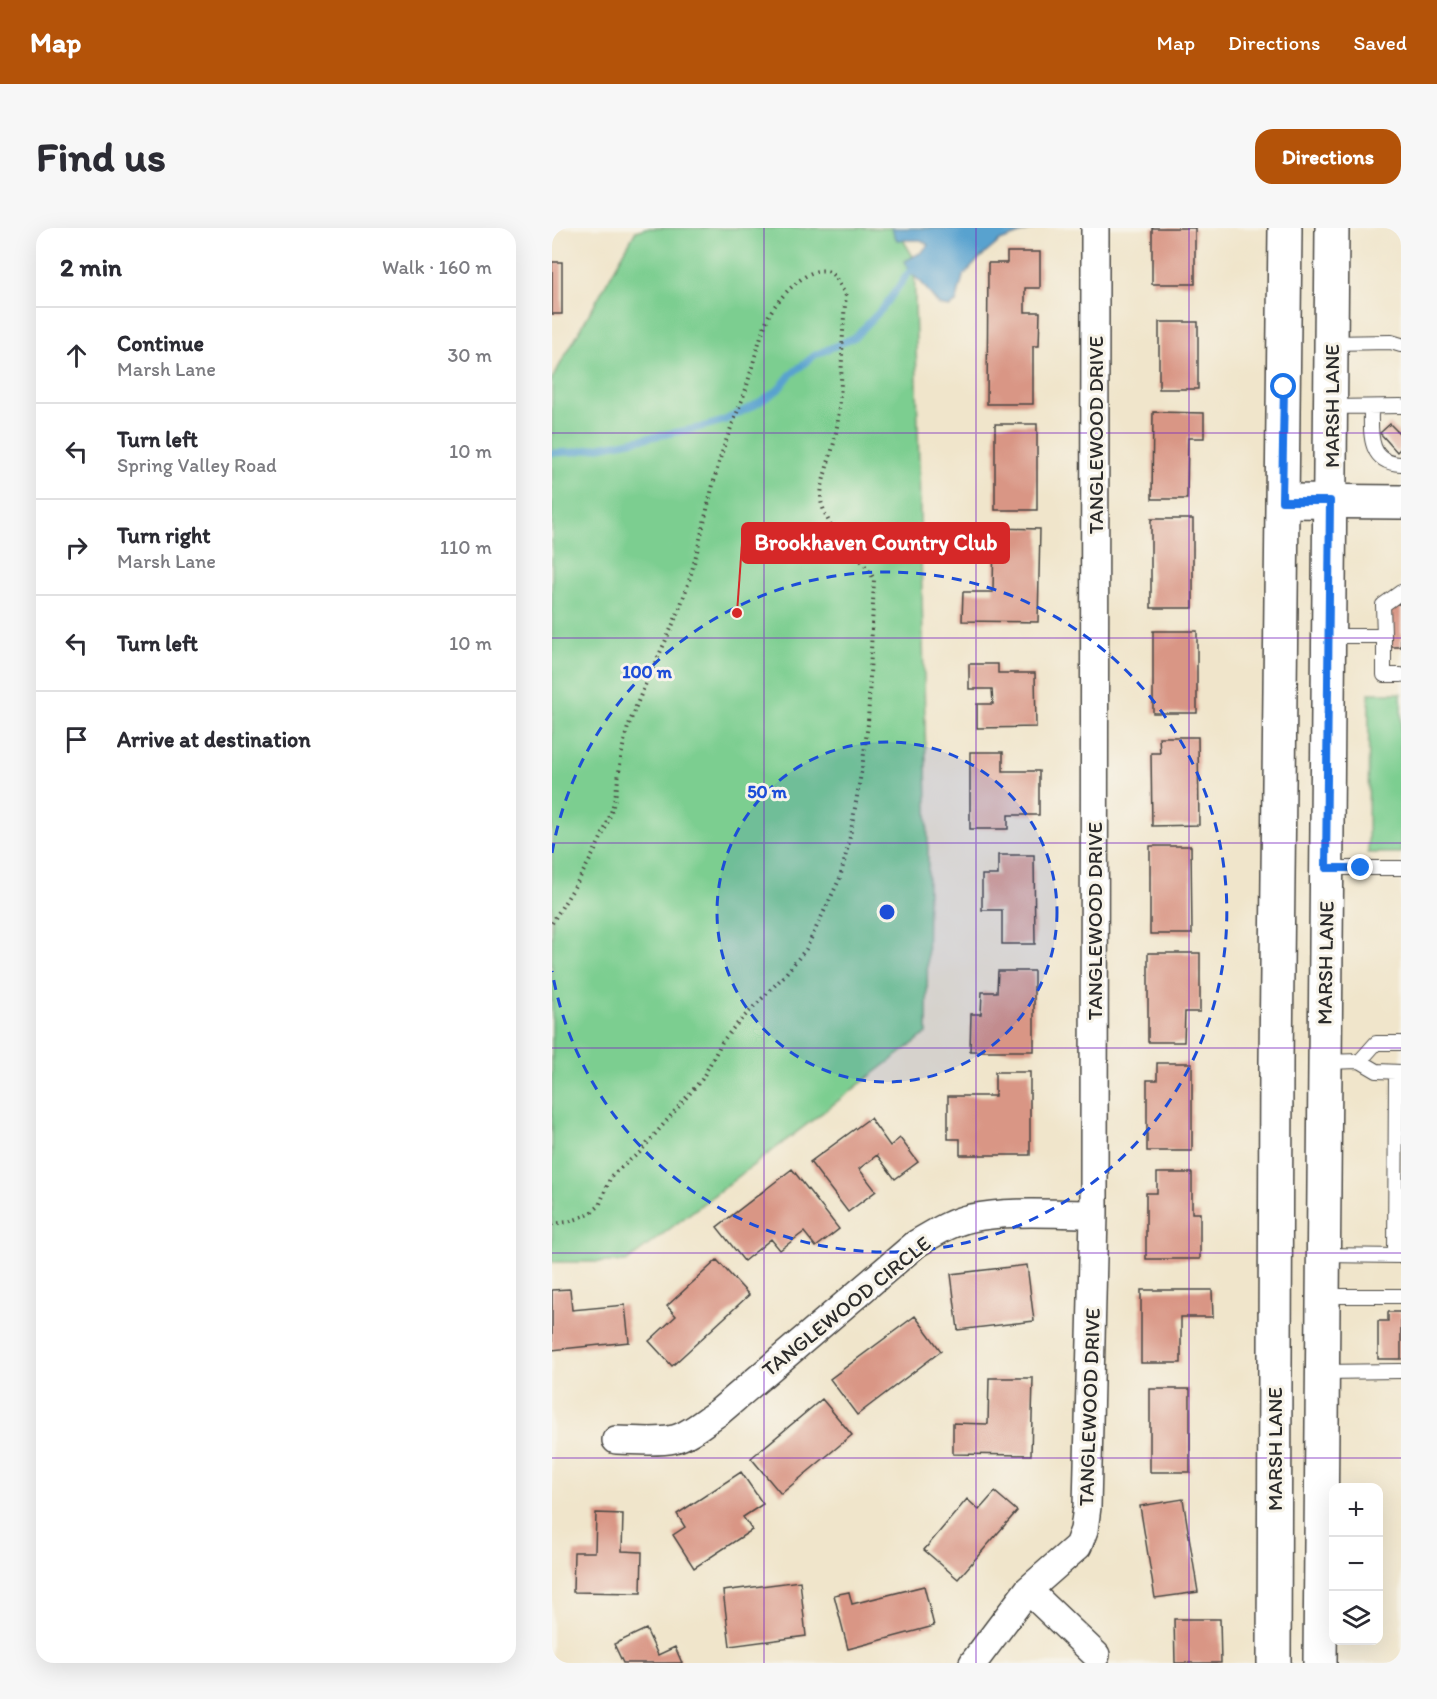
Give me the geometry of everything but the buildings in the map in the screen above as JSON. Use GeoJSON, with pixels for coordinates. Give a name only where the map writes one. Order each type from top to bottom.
{"type":"FeatureCollection","features":[{"type":"Feature","properties":{"kind":"main road","name":"MARSH LANE"},"geometry":{"type":"LineString","coordinates":[[1274,1663],[1276,1062],[1285,228]]}},
{"type":"Feature","properties":{"kind":"main road","name":"MARSH LANE"},"geometry":{"type":"LineString","coordinates":[[1320,1663],[1332,228]]}},
{"type":"Feature","properties":{"kind":"main road"},"geometry":{"type":"LineString","coordinates":[[1282,501],[1401,502]]}},
{"type":"Feature","properties":{"kind":"main road"},"geometry":{"type":"LineString","coordinates":[[1276,1062],[1324,1062]]}},
{"type":"Feature","properties":{"kind":"street","name":"TANGLEWOOD DRIVE"},"geometry":{"type":"LineString","coordinates":[[973,1663],[1028,1590],[1078,1546],[1084,1530],[1086,1507],[1094,1214],[1095,228]]}},
{"type":"Feature","properties":{"kind":"street","name":"TANGLEWOOD CIRCLE"},"geometry":{"type":"LineString","coordinates":[[616,1440],[664,1440],[687,1434],[719,1412],[916,1244],[941,1229],[970,1218],[1010,1214],[1094,1214]]}},
{"type":"Feature","properties":{"kind":"street"},"geometry":{"type":"LineString","coordinates":[[1028,1590],[1096,1655]]}},
{"type":"Feature","properties":{"kind":"lane"},"geometry":{"type":"LineString","coordinates":[[1331,343],[1391,342],[1401,345]]}},
{"type":"Feature","properties":{"kind":"lane"},"geometry":{"type":"LineString","coordinates":[[1331,407],[1401,406]]}},
{"type":"Feature","properties":{"kind":"lane"},"geometry":{"type":"LineString","coordinates":[[1371,407],[1371,441],[1377,454],[1394,464],[1401,464]]}},
{"type":"Feature","properties":{"kind":"lane"},"geometry":{"type":"LineString","coordinates":[[1401,592],[1383,605],[1384,675],[1401,675]]}},
{"type":"Feature","properties":{"kind":"lane"},"geometry":{"type":"LineString","coordinates":[[1329,636],[1384,636]]}},
{"type":"Feature","properties":{"kind":"lane"},"geometry":{"type":"LineString","coordinates":[[1326,868],[1401,868]]}},
{"type":"Feature","properties":{"kind":"lane"},"geometry":{"type":"LineString","coordinates":[[1360,1061],[1376,1043],[1401,1043]]}},
{"type":"Feature","properties":{"kind":"lane"},"geometry":{"type":"LineString","coordinates":[[1322,1255],[1398,1256],[1399,1072],[1377,1071],[1360,1061],[1324,1062]]}},
{"type":"Feature","properties":{"kind":"lane"},"geometry":{"type":"LineString","coordinates":[[1322,1296],[1401,1296]]}},
{"type":"Feature","properties":{"kind":"lane"},"geometry":{"type":"LineString","coordinates":[[1321,1372],[1401,1371]]}},
{"type":"Feature","properties":{"kind":"path"},"geometry":{"type":"LineString","coordinates":[[552,922],[603,832],[613,803],[627,729],[687,585],[719,463],[770,315],[789,290],[807,274],[814,270],[830,273],[846,296],[839,418],[821,502],[830,527],[867,567],[874,579],[868,724],[862,768],[840,878],[806,948],[783,977],[735,1026],[722,1042],[702,1079],[640,1152],[611,1176],[599,1206],[590,1214],[568,1222],[552,1224]]}},
{"type":"Feature","properties":{"kind":"green space"},"geometry":{"type":"Polygon","coordinates":[[[646,228],[896,228],[914,258],[928,848],[927,1033],[626,1262],[552,1262],[552,379],[636,231],[646,228]]]}},
{"type":"Feature","properties":{"kind":"green space"},"geometry":{"type":"Polygon","coordinates":[[[1369,693],[1401,693],[1401,853],[1368,853],[1369,693]]]}},
{"type":"Feature","properties":{"kind":"water"},"geometry":{"type":"Polygon","coordinates":[[[891,228],[1036,228],[1000,241],[980,258],[963,276],[956,303],[949,307],[939,305],[921,282],[909,272],[905,261],[922,252],[928,245],[921,240],[897,240],[891,228]]]}},
{"type":"Feature","properties":{"kind":"waterway"},"geometry":{"type":"LineString","coordinates":[[552,453],[574,452],[698,428],[723,421],[755,405],[778,390],[790,375],[815,355],[855,337],[883,308],[909,272]]}},
{"type":"Feature","properties":{"kind":"place","name":"Brookhaven Country Club"},"geometry":{"type":"Point","coordinates":[737,613]}},
{"type":"Feature","properties":{"kind":"route"},"geometry":{"type":"LineString","coordinates":[[1284,387],[1282,501],[1330,501],[1326,868],[1361,868]]}}]}
